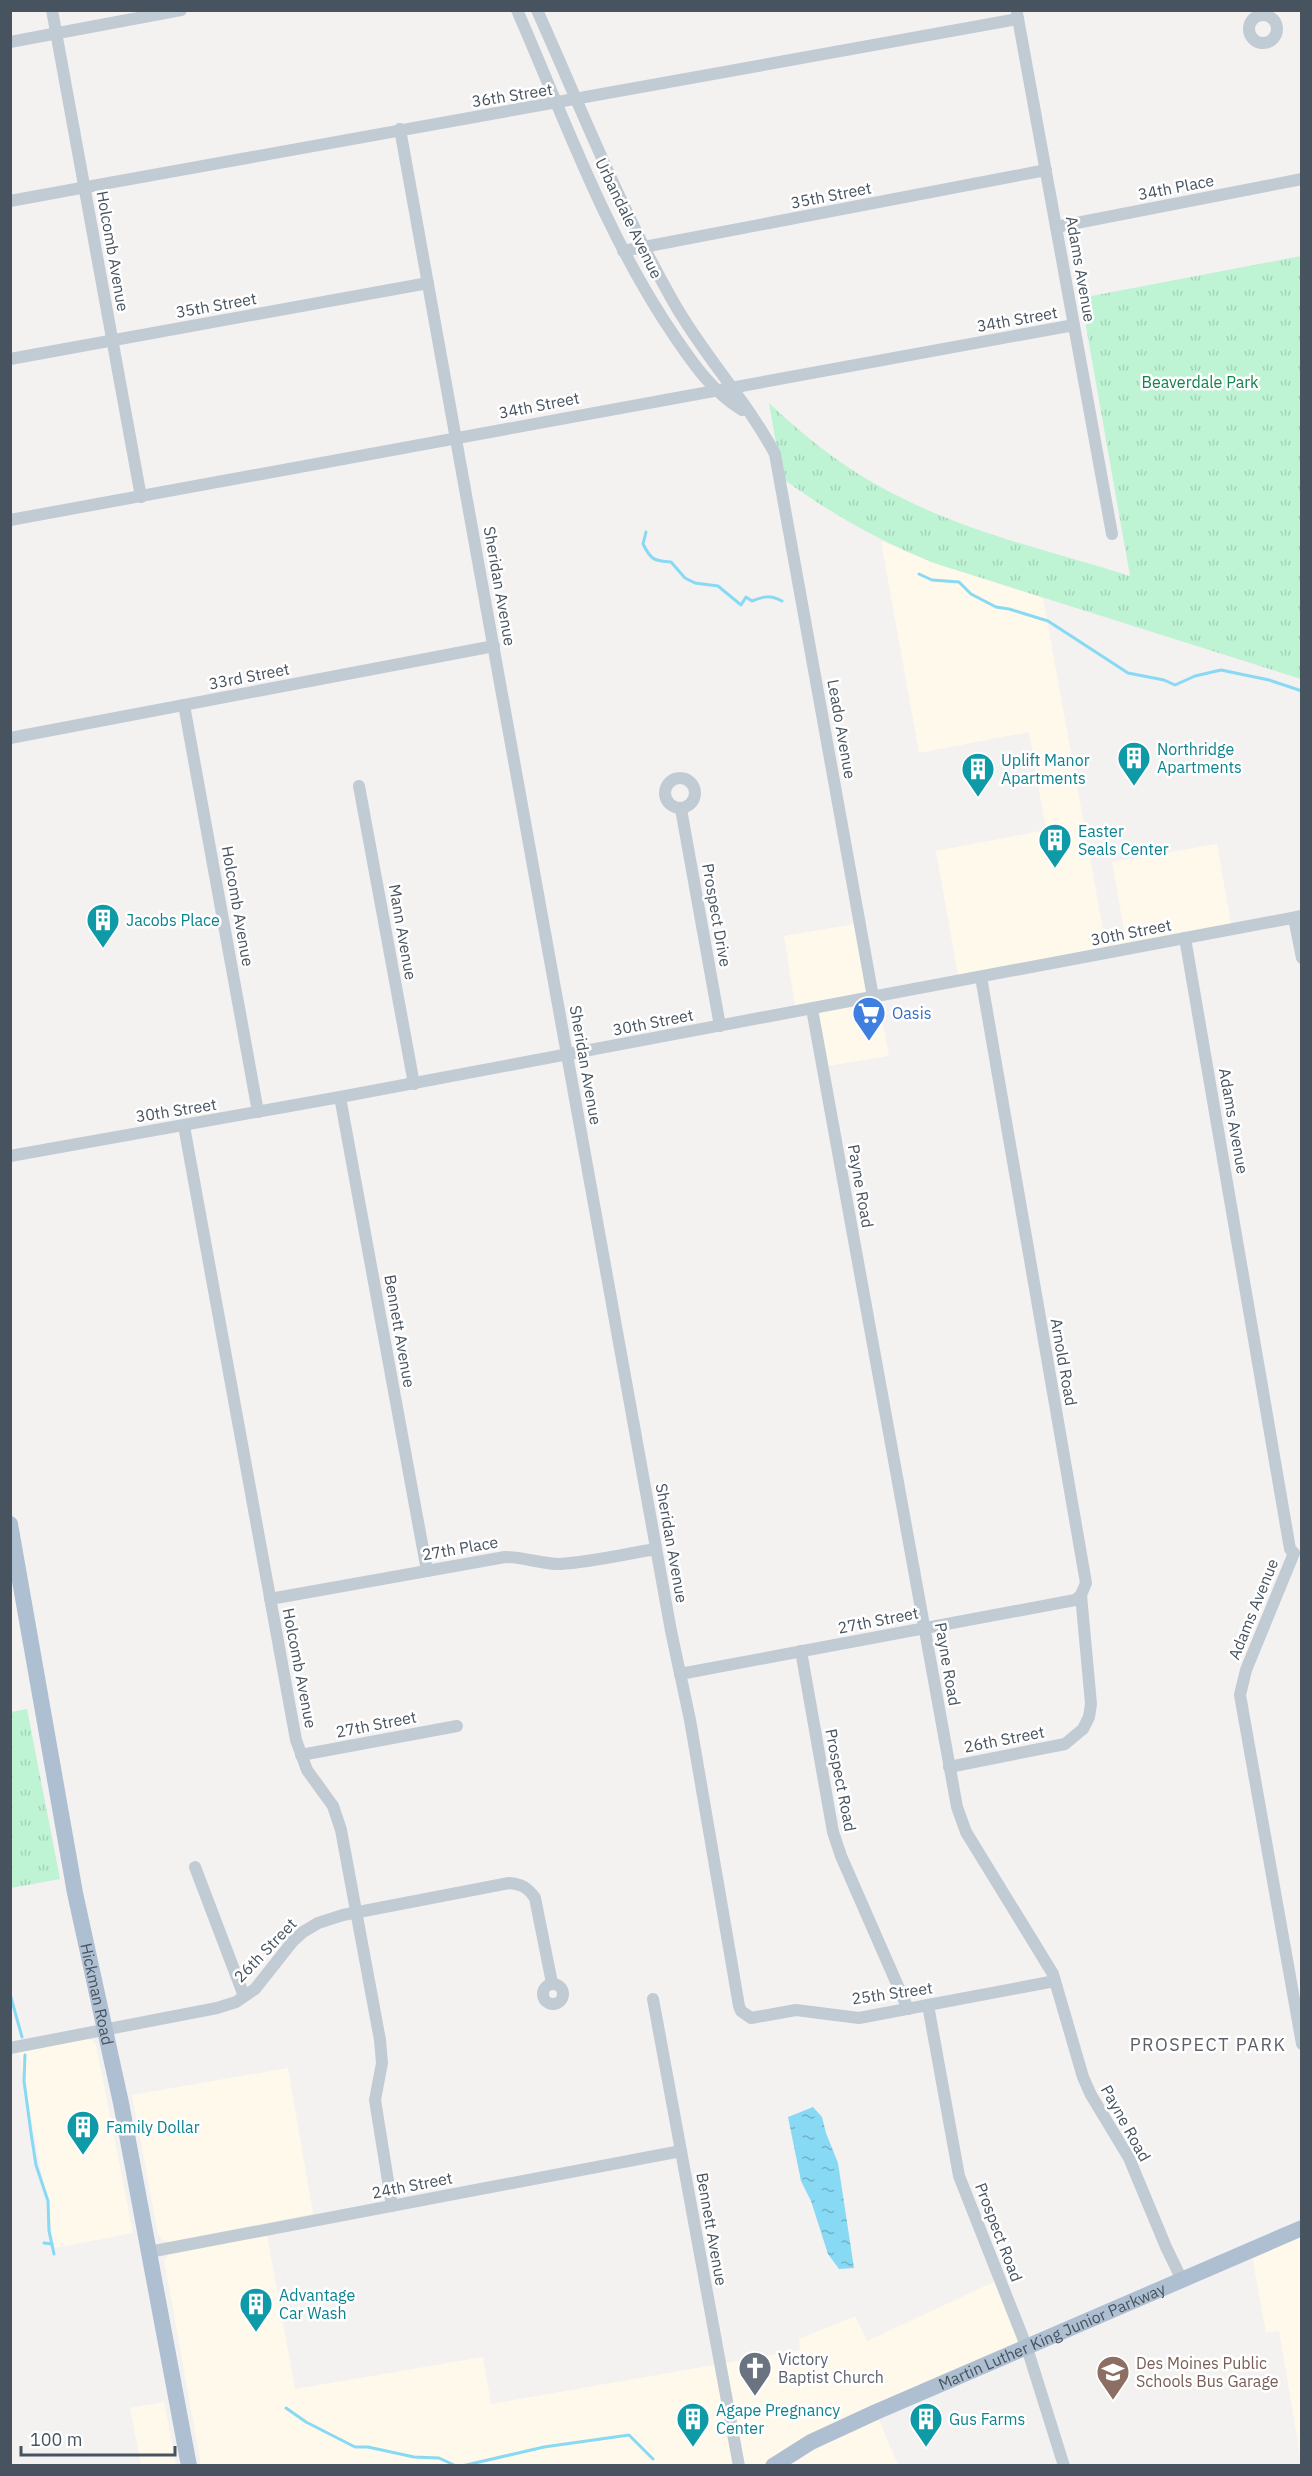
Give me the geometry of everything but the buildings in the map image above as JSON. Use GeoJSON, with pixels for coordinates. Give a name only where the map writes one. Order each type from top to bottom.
{"type":"FeatureCollection","features":[{"type":"Feature","properties":{"kind":"main road","name":"Hickman Road"},"geometry":{"type":"LineString","coordinates":[[10,1524],[75,1893],[105,2030],[189,2466]]}},
{"type":"Feature","properties":{"kind":"main road","name":"Martin Luther King Junior Parkway"},"geometry":{"type":"LineString","coordinates":[[773,2466],[811,2442],[1302,2228]]}},
{"type":"Feature","properties":{"kind":"street","name":"Holcomb Avenue"},"geometry":{"type":"LineString","coordinates":[[52,10],[141,497]]}},
{"type":"Feature","properties":{"kind":"street"},"geometry":{"type":"LineString","coordinates":[[10,42],[181,10]]}},
{"type":"Feature","properties":{"kind":"street","name":"Urbandale Avenue"},"geometry":{"type":"LineString","coordinates":[[517,10],[623,251],[657,310],[696,366],[716,390],[748,414]]}},
{"type":"Feature","properties":{"kind":"street","name":"Urbandale Avenue"},"geometry":{"type":"LineString","coordinates":[[537,10],[644,247],[680,313],[748,414],[763,432],[775,454],[777,466]]}},
{"type":"Feature","properties":{"kind":"street","name":"36th Street"},"geometry":{"type":"LineString","coordinates":[[10,201],[400,129],[558,104],[1018,15]]}},
{"type":"Feature","properties":{"kind":"street","name":"Adams Avenue"},"geometry":{"type":"LineString","coordinates":[[1018,15],[1112,534]]}},
{"type":"Feature","properties":{"kind":"street","name":"Sheridan Avenue"},"geometry":{"type":"LineString","coordinates":[[400,129],[739,2006]]}},
{"type":"Feature","properties":{"kind":"street","name":"35th Street"},"geometry":{"type":"LineString","coordinates":[[623,251],[1046,170]]}},
{"type":"Feature","properties":{"kind":"street","name":"34th Place"},"geometry":{"type":"LineString","coordinates":[[1056,226],[1302,179]]}},
{"type":"Feature","properties":{"kind":"street","name":"35th Street"},"geometry":{"type":"LineString","coordinates":[[10,359],[428,283]]}},
{"type":"Feature","properties":{"kind":"street","name":"34th Street"},"geometry":{"type":"LineString","coordinates":[[10,520],[1074,325]]}},
{"type":"Feature","properties":{"kind":"street","name":"Leado Avenue"},"geometry":{"type":"LineString","coordinates":[[777,466],[873,997]]}},
{"type":"Feature","properties":{"kind":"street","name":"33rd Street"},"geometry":{"type":"LineString","coordinates":[[10,738],[494,646]]}},
{"type":"Feature","properties":{"kind":"street","name":"Holcomb Avenue"},"geometry":{"type":"LineString","coordinates":[[184,705],[258,1113]]}},
{"type":"Feature","properties":{"kind":"street","name":"Mann Avenue"},"geometry":{"type":"LineString","coordinates":[[359,786],[414,1084]]}},
{"type":"Feature","properties":{"kind":"street","name":"Prospect Drive"},"geometry":{"type":"LineString","coordinates":[[681,809],[720,1026]]}},
{"type":"Feature","properties":{"kind":"street"},"geometry":{"type":"LineString","coordinates":[[1298,917],[1301,957]]}},
{"type":"Feature","properties":{"kind":"street","name":"30th Street"},"geometry":{"type":"LineString","coordinates":[[10,1156],[340,1098],[1298,917]]}},
{"type":"Feature","properties":{"kind":"street","name":"Adams Avenue"},"geometry":{"type":"LineString","coordinates":[[1185,938],[1290,1549],[1298,1554],[1246,1670],[1240,1685],[1240,1695],[1302,2044]]}},
{"type":"Feature","properties":{"kind":"street","name":"Arnold Road"},"geometry":{"type":"LineString","coordinates":[[981,977],[1086,1583],[1082,1595],[1091,1704],[1089,1717],[1083,1729],[1065,1744]]}},
{"type":"Feature","properties":{"kind":"street","name":"Payne Road"},"geometry":{"type":"LineString","coordinates":[[812,1009],[957,1807],[966,1832],[1044,1957],[1055,1981],[1083,2077],[1091,2095],[1129,2158],[1182,2280]]}},
{"type":"Feature","properties":{"kind":"street","name":"Bennett Avenue"},"geometry":{"type":"LineString","coordinates":[[340,1098],[427,1571]]}},
{"type":"Feature","properties":{"kind":"street","name":"Holcomb Avenue"},"geometry":{"type":"LineString","coordinates":[[184,1126],[270,1599],[301,1755],[307,1770],[333,1806],[341,1830],[357,1913],[380,2040],[382,2063],[375,2100],[392,2206]]}},
{"type":"Feature","properties":{"kind":"street","name":"27th Place"},"geometry":{"type":"LineString","coordinates":[[270,1599],[505,1557],[523,1557],[560,1564],[656,1549]]}},
{"type":"Feature","properties":{"kind":"street","name":"27th Street"},"geometry":{"type":"LineString","coordinates":[[680,1674],[1075,1600],[1082,1595]]}},
{"type":"Feature","properties":{"kind":"street","name":"Prospect Road"},"geometry":{"type":"LineString","coordinates":[[801,1651],[833,1832],[908,2009]]}},
{"type":"Feature","properties":{"kind":"street","name":"27th Street"},"geometry":{"type":"LineString","coordinates":[[301,1755],[457,1726]]}},
{"type":"Feature","properties":{"kind":"street","name":"26th Street"},"geometry":{"type":"LineString","coordinates":[[949,1767],[1065,1744]]}},
{"type":"Feature","properties":{"kind":"street"},"geometry":{"type":"LineString","coordinates":[[195,1867],[244,1996]]}},
{"type":"Feature","properties":{"kind":"street","name":"26th Street"},"geometry":{"type":"LineString","coordinates":[[10,2048],[218,2008],[236,2002],[255,1989],[293,1941],[318,1923],[509,1883],[519,1884],[529,1889],[535,1898],[552,1983]]}},
{"type":"Feature","properties":{"kind":"street","name":"25th Street"},"geometry":{"type":"LineString","coordinates":[[739,2006],[746,2016],[757,2018],[796,2010],[859,2018],[1055,1981]]}},
{"type":"Feature","properties":{"kind":"street","name":"Bennett Avenue"},"geometry":{"type":"LineString","coordinates":[[653,1999],[739,2466]]}},
{"type":"Feature","properties":{"kind":"street","name":"Prospect Road"},"geometry":{"type":"LineString","coordinates":[[928,2005],[959,2176],[1027,2348],[1064,2466]]}},
{"type":"Feature","properties":{"kind":"street","name":"24th Street"},"geometry":{"type":"LineString","coordinates":[[149,2252],[681,2151]]}},
{"type":"Feature","properties":{"kind":"shaded area"},"geometry":{"type":"Polygon","coordinates":[[[881,541],[934,563],[1043,598],[1106,946],[1126,941],[1112,862],[1217,844],[1232,929],[959,981],[936,851],[1046,830],[1029,732],[919,753],[881,541]]]}},
{"type":"Feature","properties":{"kind":"shaded area"},"geometry":{"type":"Polygon","coordinates":[[[860,923],[878,996],[889,1056],[822,1067],[812,1009],[796,1012],[784,936],[860,923]]]}},
{"type":"Feature","properties":{"kind":"shaded area"},"geometry":{"type":"Polygon","coordinates":[[[86,2039],[92,2040],[96,2045],[133,2233],[55,2248],[19,2051],[86,2039]]]}},
{"type":"Feature","properties":{"kind":"shaded area"},"geometry":{"type":"Polygon","coordinates":[[[288,2068],[313,2214],[169,2242],[162,2240],[158,2234],[132,2095],[288,2068]]]}},
{"type":"Feature","properties":{"kind":"shaded area"},"geometry":{"type":"Polygon","coordinates":[[[1301,2228],[1301,2460],[1279,2331],[1266,2333],[1251,2250],[1301,2228]]]}},
{"type":"Feature","properties":{"kind":"shaded area"},"geometry":{"type":"Polygon","coordinates":[[[267,2235],[295,2389],[483,2357],[491,2404],[800,2350],[799,2339],[855,2316],[867,2341],[1000,2279],[1027,2348],[876,2413],[898,2465],[201,2465],[164,2260],[170,2253],[267,2235]]]}},
{"type":"Feature","properties":{"kind":"shaded area"},"geometry":{"type":"Polygon","coordinates":[[[164,2402],[176,2465],[141,2465],[130,2408],[164,2402]]]}},
{"type":"Feature","properties":{"kind":"green space","name":"Beaverdale Park"},"geometry":{"type":"Polygon","coordinates":[[[1301,256],[1301,679],[934,563],[855,525],[782,478],[769,403],[832,456],[884,489],[929,511],[1014,542],[1130,576],[1081,298],[1301,256]]]}},
{"type":"Feature","properties":{"kind":"green space"},"geometry":{"type":"Polygon","coordinates":[[[27,1709],[60,1879],[11,1888],[11,1712],[27,1709]]]}},
{"type":"Feature","properties":{"kind":"water"},"geometry":{"type":"Polygon","coordinates":[[[813,2107],[822,2117],[838,2163],[854,2268],[839,2269],[828,2254],[811,2201],[801,2181],[788,2117],[813,2107]]]}},
{"type":"Feature","properties":{"kind":"waterway"},"geometry":{"type":"LineString","coordinates":[[646,532],[643,544],[648,553],[657,560],[671,562],[685,578],[695,583],[718,586],[741,605],[746,597],[752,601],[767,597],[782,601]]}},
{"type":"Feature","properties":{"kind":"waterway"},"geometry":{"type":"LineString","coordinates":[[919,574],[932,580],[959,582],[971,594],[996,607],[1048,621],[1128,673],[1164,680],[1175,685],[1195,676],[1221,670],[1269,680],[1302,691]]}},
{"type":"Feature","properties":{"kind":"waterway"},"geometry":{"type":"LineString","coordinates":[[10,1994],[22,2037]]}},
{"type":"Feature","properties":{"kind":"waterway"},"geometry":{"type":"LineString","coordinates":[[25,2055],[24,2081],[31,2133],[36,2165],[48,2201],[49,2231],[54,2254]]}},
{"type":"Feature","properties":{"kind":"waterway"},"geometry":{"type":"LineString","coordinates":[[44,2243],[52,2244]]}},
{"type":"Feature","properties":{"kind":"waterway"},"geometry":{"type":"LineString","coordinates":[[286,2408],[306,2422],[355,2447],[368,2447],[414,2457],[439,2458],[456,2466]]}},
{"type":"Feature","properties":{"kind":"waterway"},"geometry":{"type":"LineString","coordinates":[[462,2466],[544,2447],[629,2435],[653,2459]]}},
{"type":"Feature","properties":{"kind":"place","name":"Northridge Apartments"},"geometry":{"type":"Point","coordinates":[1134,787]}},
{"type":"Feature","properties":{"kind":"place","name":"Uplift Manor Apartments"},"geometry":{"type":"Point","coordinates":[978,798]}},
{"type":"Feature","properties":{"kind":"place","name":"Easter Seals Center"},"geometry":{"type":"Point","coordinates":[1055,869]}},
{"type":"Feature","properties":{"kind":"place","name":"Jacobs Place"},"geometry":{"type":"Point","coordinates":[103,949]}},
{"type":"Feature","properties":{"kind":"place","name":"Oasis"},"geometry":{"type":"Point","coordinates":[869,1042]}},
{"type":"Feature","properties":{"kind":"place","name":"Family Dollar"},"geometry":{"type":"Point","coordinates":[83,2156]}},
{"type":"Feature","properties":{"kind":"place","name":"Advantage Car Wash"},"geometry":{"type":"Point","coordinates":[256,2333]}},
{"type":"Feature","properties":{"kind":"place","name":"Victory Baptist Church"},"geometry":{"type":"Point","coordinates":[755,2397]}},
{"type":"Feature","properties":{"kind":"place","name":"Des Moines Public Schools Bus Garage"},"geometry":{"type":"Point","coordinates":[1113,2401]}},
{"type":"Feature","properties":{"kind":"place","name":"Agape Pregnancy Center"},"geometry":{"type":"Point","coordinates":[693,2448]}},
{"type":"Feature","properties":{"kind":"place","name":"Gus Farms"},"geometry":{"type":"Point","coordinates":[926,2448]}},
{"type":"Feature","properties":{"kind":"district","name":"PROSPECT PARK"},"geometry":{"type":"Point","coordinates":[1208,2045]}}]}
